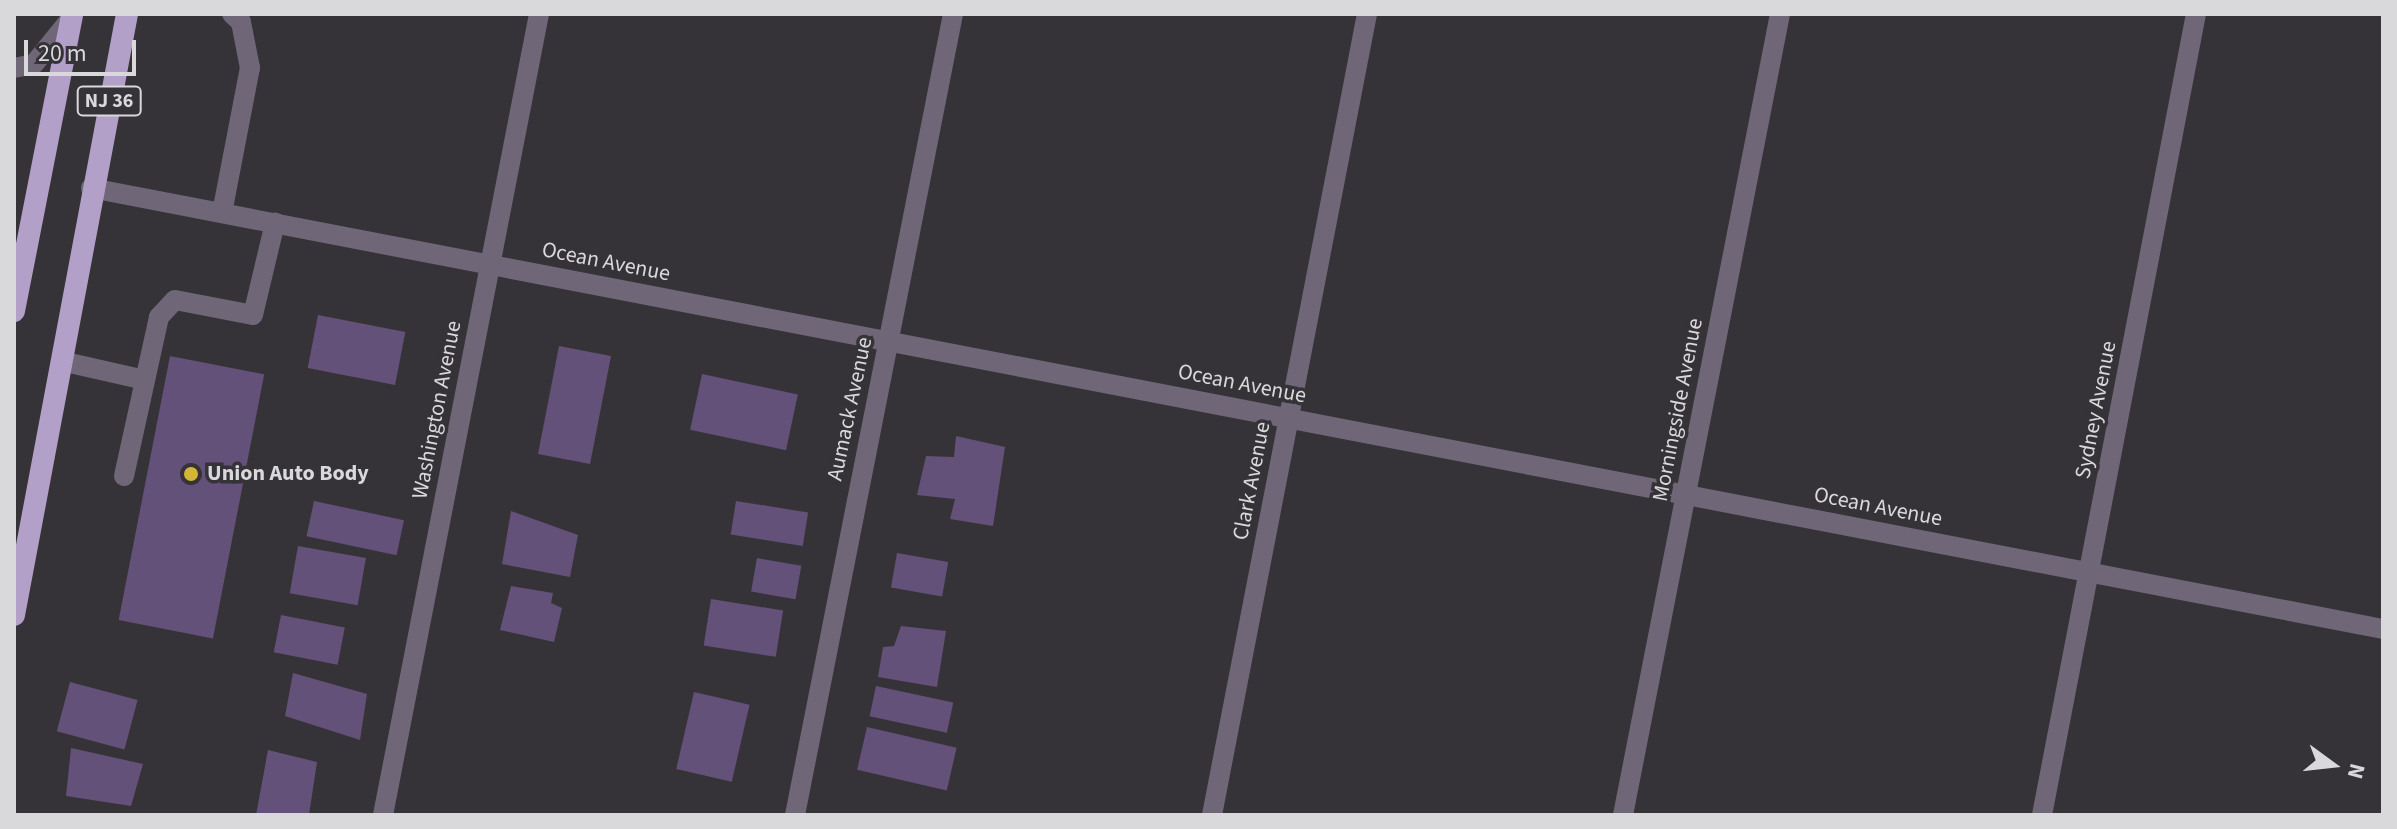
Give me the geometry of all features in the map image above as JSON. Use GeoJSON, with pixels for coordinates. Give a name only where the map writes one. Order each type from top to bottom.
{"type":"FeatureCollection","features":[{"type":"Feature","properties":{"kind":"highway","name":"NJ 36"},"geometry":{"type":"LineString","coordinates":[[14,311],[72,16]]}},
{"type":"Feature","properties":{"kind":"highway","name":"NJ 36"},"geometry":{"type":"LineString","coordinates":[[14,615],[91,188],[128,19]]}},
{"type":"Feature","properties":{"kind":"street"},"geometry":{"type":"LineString","coordinates":[[222,213],[250,68],[245,32],[232,14]]}},
{"type":"Feature","properties":{"kind":"street","name":"Washington Avenue"},"geometry":{"type":"LineString","coordinates":[[383,815],[539,14]]}},
{"type":"Feature","properties":{"kind":"street","name":"Aumack Avenue"},"geometry":{"type":"LineString","coordinates":[[795,815],[953,14]]}},
{"type":"Feature","properties":{"kind":"street","name":"Clark Avenue"},"geometry":{"type":"LineString","coordinates":[[1212,815],[1367,14]]}},
{"type":"Feature","properties":{"kind":"street","name":"Morningside Avenue"},"geometry":{"type":"LineString","coordinates":[[1623,815],[1780,14]]}},
{"type":"Feature","properties":{"kind":"street","name":"Sydney Avenue"},"geometry":{"type":"LineString","coordinates":[[2042,815],[2196,14]]}},
{"type":"Feature","properties":{"kind":"street"},"geometry":{"type":"LineString","coordinates":[[14,68],[34,64],[72,16]]}},
{"type":"Feature","properties":{"kind":"street","name":"Ocean Avenue"},"geometry":{"type":"LineString","coordinates":[[91,188],[2383,629]]}},
{"type":"Feature","properties":{"kind":"street"},"geometry":{"type":"LineString","coordinates":[[124,476],[159,317],[175,300],[253,315],[275,223]]}},
{"type":"Feature","properties":{"kind":"street"},"geometry":{"type":"LineString","coordinates":[[61,361],[145,380]]}},
{"type":"Feature","properties":{"kind":"building"},"geometry":{"type":"Polygon","coordinates":[[[318,315],[405,332],[395,385],[308,368],[318,315]]]}},
{"type":"Feature","properties":{"kind":"building"},"geometry":{"type":"Polygon","coordinates":[[[559,346],[611,356],[590,464],[538,454],[559,346]]]}},
{"type":"Feature","properties":{"kind":"building"},"geometry":{"type":"Polygon","coordinates":[[[170,356],[264,374],[213,638],[119,620],[170,356]]]}},
{"type":"Feature","properties":{"kind":"building"},"geometry":{"type":"Polygon","coordinates":[[[702,374],[798,394],[786,450],[690,430],[702,374]]]}},
{"type":"Feature","properties":{"kind":"building"},"geometry":{"type":"Polygon","coordinates":[[[956,436],[1005,447],[993,526],[950,519],[955,499],[917,495],[926,456],[954,457],[956,436]]]}},
{"type":"Feature","properties":{"kind":"building"},"geometry":{"type":"Polygon","coordinates":[[[314,501],[404,520],[397,555],[307,536],[314,501]]]}},
{"type":"Feature","properties":{"kind":"building"},"geometry":{"type":"Polygon","coordinates":[[[736,501],[808,512],[803,546],[731,535],[736,501]]]}},
{"type":"Feature","properties":{"kind":"building"},"geometry":{"type":"Polygon","coordinates":[[[511,511],[578,535],[570,577],[502,564],[511,511]]]}},
{"type":"Feature","properties":{"kind":"building"},"geometry":{"type":"Polygon","coordinates":[[[298,546],[366,558],[358,605],[290,593],[298,546]]]}},
{"type":"Feature","properties":{"kind":"building"},"geometry":{"type":"Polygon","coordinates":[[[897,553],[948,562],[942,596],[891,587],[897,553]]]}},
{"type":"Feature","properties":{"kind":"building"},"geometry":{"type":"Polygon","coordinates":[[[757,558],[801,566],[795,599],[751,591],[757,558]]]}},
{"type":"Feature","properties":{"kind":"building"},"geometry":{"type":"Polygon","coordinates":[[[511,586],[553,593],[551,603],[562,608],[554,642],[500,630],[511,586]]]}},
{"type":"Feature","properties":{"kind":"building"},"geometry":{"type":"Polygon","coordinates":[[[711,599],[783,610],[776,657],[704,645],[711,599]]]}},
{"type":"Feature","properties":{"kind":"building"},"geometry":{"type":"Polygon","coordinates":[[[281,615],[345,627],[338,665],[274,652],[281,615]]]}},
{"type":"Feature","properties":{"kind":"building"},"geometry":{"type":"Polygon","coordinates":[[[901,626],[946,631],[937,687],[878,677],[883,647],[894,646],[901,626]]]}},
{"type":"Feature","properties":{"kind":"building"},"geometry":{"type":"Polygon","coordinates":[[[293,673],[367,694],[360,740],[285,716],[293,673]]]}},
{"type":"Feature","properties":{"kind":"building"},"geometry":{"type":"Polygon","coordinates":[[[70,682],[138,700],[124,749],[57,731],[70,682]]]}},
{"type":"Feature","properties":{"kind":"building"},"geometry":{"type":"Polygon","coordinates":[[[876,686],[953,702],[947,733],[870,716],[876,686]]]}},
{"type":"Feature","properties":{"kind":"building"},"geometry":{"type":"Polygon","coordinates":[[[694,692],[750,705],[732,782],[676,769],[694,692]]]}},
{"type":"Feature","properties":{"kind":"building"},"geometry":{"type":"Polygon","coordinates":[[[867,727],[957,748],[947,791],[857,770],[867,727]]]}},
{"type":"Feature","properties":{"kind":"building"},"geometry":{"type":"Polygon","coordinates":[[[71,748],[143,764],[131,806],[66,796],[71,748]]]}},
{"type":"Feature","properties":{"kind":"building"},"geometry":{"type":"Polygon","coordinates":[[[268,750],[317,762],[309,815],[256,815],[268,750]]]}},
{"type":"Feature","properties":{"kind":"place","name":"Union Auto Body"},"geometry":{"type":"Point","coordinates":[191,474]}}]}
